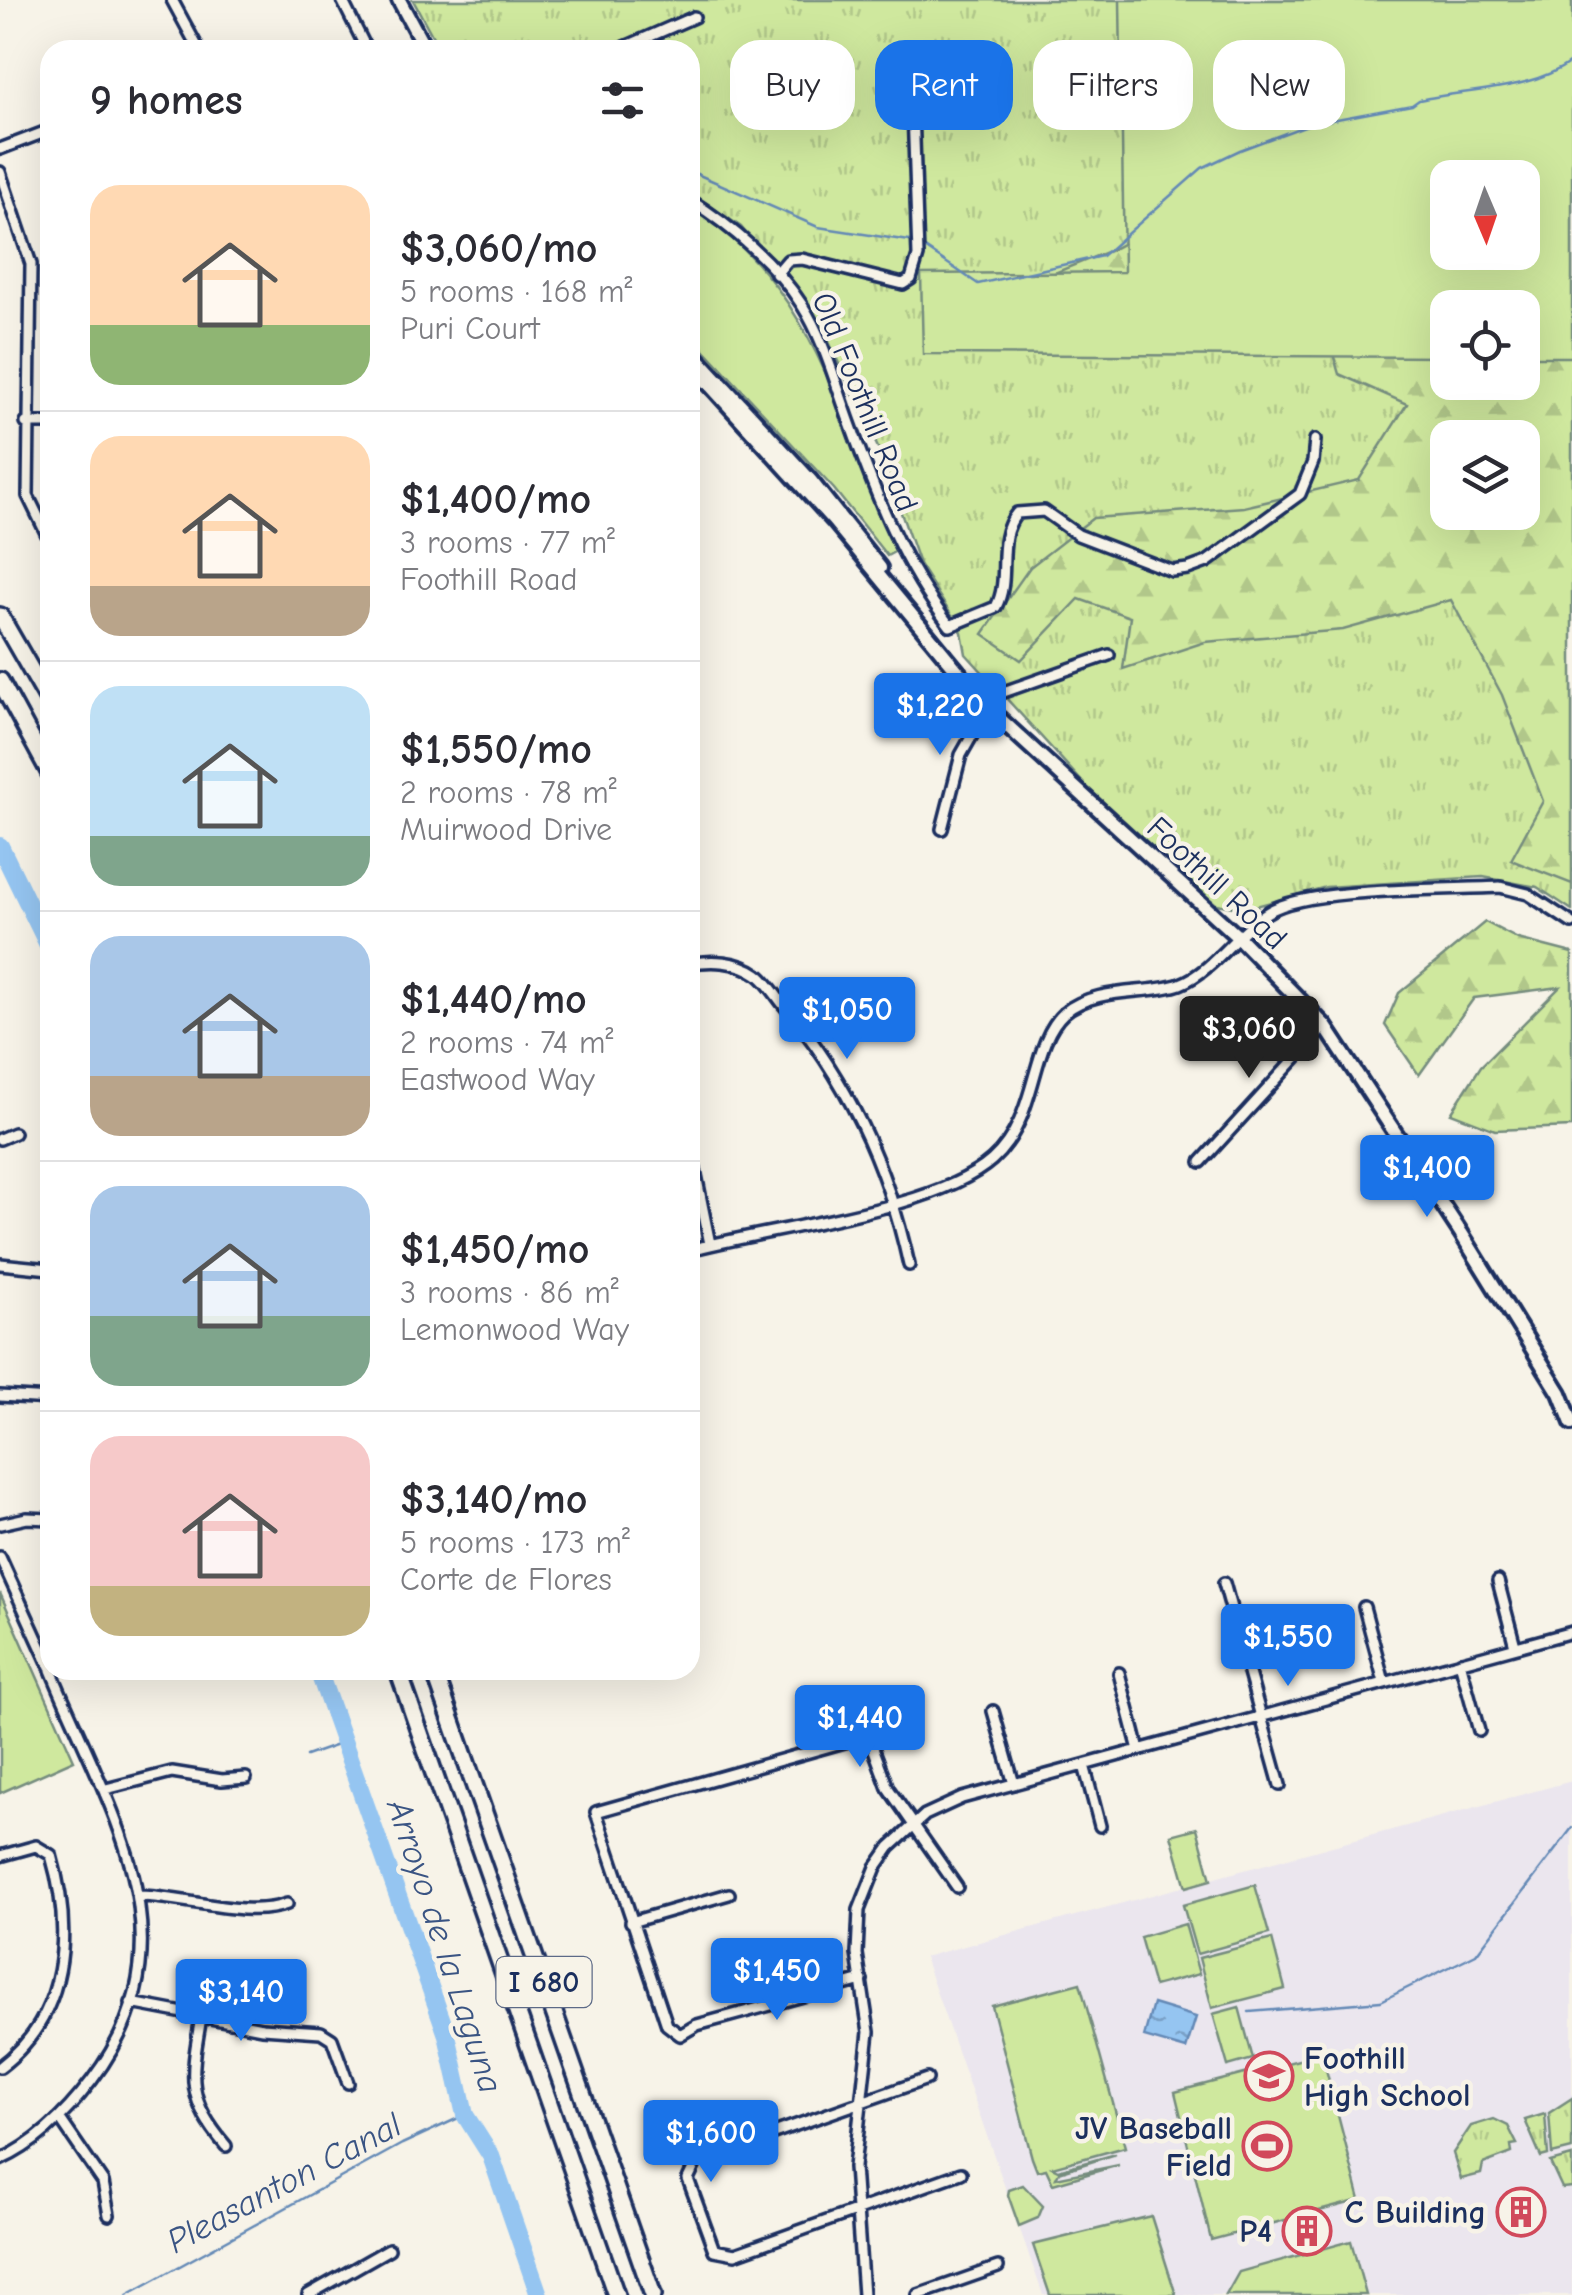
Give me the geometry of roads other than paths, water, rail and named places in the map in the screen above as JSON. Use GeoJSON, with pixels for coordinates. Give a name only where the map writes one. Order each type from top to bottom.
{"type":"FeatureCollection","features":[{"type":"Feature","properties":{"kind":"highway"},"geometry":{"type":"LineString","coordinates":[[0,616],[40,686]]}},
{"type":"Feature","properties":{"kind":"highway"},"geometry":{"type":"LineString","coordinates":[[0,681],[40,755]]}},
{"type":"Feature","properties":{"kind":"highway","name":"I 680"},"geometry":{"type":"LineString","coordinates":[[401,1680],[616,2295]]}},
{"type":"Feature","properties":{"kind":"highway","name":"I 680"},"geometry":{"type":"LineString","coordinates":[[438,1680],[653,2295]]}},
{"type":"Feature","properties":{"kind":"main road"},"geometry":{"type":"LineString","coordinates":[[399,0],[421,40]]}},
{"type":"Feature","properties":{"kind":"main road","name":"Foothill Road"},"geometry":{"type":"LineString","coordinates":[[700,361],[840,514],[936,649],[990,710],[1239,938],[1325,1026],[1566,1389],[1572,1423]]}},
{"type":"Feature","properties":{"kind":"main road","name":"Foothill Road"},"geometry":{"type":"LineString","coordinates":[[700,374],[897,596]]}},
{"type":"Feature","properties":{"kind":"main road","name":"Foothill Road"},"geometry":{"type":"LineString","coordinates":[[1566,1389],[1572,1438]]}},
{"type":"Feature","properties":{"kind":"street"},"geometry":{"type":"LineString","coordinates":[[172,0],[194,40]]}},
{"type":"Feature","properties":{"kind":"street"},"geometry":{"type":"LineString","coordinates":[[342,0],[362,40]]}},
{"type":"Feature","properties":{"kind":"street"},"geometry":{"type":"LineString","coordinates":[[642,40],[694,18]]}},
{"type":"Feature","properties":{"kind":"street"},"geometry":{"type":"LineString","coordinates":[[776,274],[788,260],[802,259],[903,284],[911,279],[918,256],[914,130]]}},
{"type":"Feature","properties":{"kind":"street"},"geometry":{"type":"LineString","coordinates":[[0,149],[40,134]]}},
{"type":"Feature","properties":{"kind":"street"},"geometry":{"type":"LineString","coordinates":[[0,172],[30,264],[28,496],[40,521]]}},
{"type":"Feature","properties":{"kind":"street","name":"Old Foothill Road"},"geometry":{"type":"LineString","coordinates":[[700,208],[749,246],[809,318],[892,534],[918,584],[950,626]]}},
{"type":"Feature","properties":{"kind":"street"},"geometry":{"type":"LineString","coordinates":[[26,423],[40,423]]}},
{"type":"Feature","properties":{"kind":"street"},"geometry":{"type":"LineString","coordinates":[[936,649],[950,626],[996,607],[1003,593],[1004,538],[1017,512],[1044,510],[1078,535],[1172,571],[1188,569],[1207,562],[1300,494],[1313,462],[1314,440]]}},
{"type":"Feature","properties":{"kind":"street"},"geometry":{"type":"LineString","coordinates":[[942,829],[961,755],[996,695],[1109,655]]}},
{"type":"Feature","properties":{"kind":"street"},"geometry":{"type":"LineString","coordinates":[[700,1247],[942,1192],[992,1160],[1022,1124],[1043,1050],[1064,1013],[1122,990],[1181,984],[1266,912],[1298,902],[1500,887],[1528,894],[1572,923]]}},
{"type":"Feature","properties":{"kind":"street"},"geometry":{"type":"LineString","coordinates":[[700,962],[712,959],[757,974],[803,1026],[873,1143],[895,1202],[909,1265]]}},
{"type":"Feature","properties":{"kind":"street"},"geometry":{"type":"LineString","coordinates":[[1201,1162],[1325,1026]]}},
{"type":"Feature","properties":{"kind":"street"},"geometry":{"type":"LineString","coordinates":[[0,1139],[14,1132]]}},
{"type":"Feature","properties":{"kind":"street"},"geometry":{"type":"LineString","coordinates":[[700,1194],[710,1244]]}},
{"type":"Feature","properties":{"kind":"street"},"geometry":{"type":"LineString","coordinates":[[0,1264],[40,1267]]}},
{"type":"Feature","properties":{"kind":"street"},"geometry":{"type":"LineString","coordinates":[[0,1396],[40,1398]]}},
{"type":"Feature","properties":{"kind":"street"},"geometry":{"type":"LineString","coordinates":[[0,1524],[40,1519]]}},
{"type":"Feature","properties":{"kind":"street"},"geometry":{"type":"LineString","coordinates":[[0,1557],[40,1645]]}},
{"type":"Feature","properties":{"kind":"street"},"geometry":{"type":"LineString","coordinates":[[1498,1581],[1515,1646]]}},
{"type":"Feature","properties":{"kind":"street"},"geometry":{"type":"LineString","coordinates":[[1224,1584],[1280,1785]]}},
{"type":"Feature","properties":{"kind":"street"},"geometry":{"type":"LineString","coordinates":[[1364,1607],[1384,1682]]}},
{"type":"Feature","properties":{"kind":"street"},"geometry":{"type":"LineString","coordinates":[[862,2295],[854,2168],[870,2032],[856,1940],[864,1894],[890,1846],[913,1824],[947,1803],[1572,1632]]}},
{"type":"Feature","properties":{"kind":"street"},"geometry":{"type":"LineString","coordinates":[[1460,1662],[1479,1732]]}},
{"type":"Feature","properties":{"kind":"street"},"geometry":{"type":"LineString","coordinates":[[1119,1673],[1139,1750]]}},
{"type":"Feature","properties":{"kind":"street"},"geometry":{"type":"LineString","coordinates":[[0,2160],[60,2119],[105,2063],[131,2003],[142,1940],[140,1896],[106,1789],[56,1680]]}},
{"type":"Feature","properties":{"kind":"street"},"geometry":{"type":"LineString","coordinates":[[853,1693],[888,1788],[957,1888]]}},
{"type":"Feature","properties":{"kind":"street"},"geometry":{"type":"LineString","coordinates":[[994,1711],[1014,1784]]}},
{"type":"Feature","properties":{"kind":"street"},"geometry":{"type":"LineString","coordinates":[[862,1980],[697,2025],[680,2035],[667,2024],[596,1812],[866,1736]]}},
{"type":"Feature","properties":{"kind":"street"},"geometry":{"type":"LineString","coordinates":[[1084,1765],[1100,1826]]}},
{"type":"Feature","properties":{"kind":"street"},"geometry":{"type":"LineString","coordinates":[[106,1789],[172,1772],[222,1780],[246,1778]]}},
{"type":"Feature","properties":{"kind":"street"},"geometry":{"type":"LineString","coordinates":[[0,1856],[36,1846],[51,1856],[64,1906],[65,1946],[50,2006],[13,2058],[0,2068]]}},
{"type":"Feature","properties":{"kind":"street"},"geometry":{"type":"LineString","coordinates":[[631,1922],[729,1894]]}},
{"type":"Feature","properties":{"kind":"street"},"geometry":{"type":"LineString","coordinates":[[140,1896],[184,1898],[265,1912],[287,1904]]}},
{"type":"Feature","properties":{"kind":"street"},"geometry":{"type":"LineString","coordinates":[[131,2003],[262,2028],[321,2032],[332,2039],[348,2083]]}},
{"type":"Feature","properties":{"kind":"street"},"geometry":{"type":"LineString","coordinates":[[201,2017],[192,2076],[194,2099],[226,2146]]}},
{"type":"Feature","properties":{"kind":"street"},"geometry":{"type":"LineString","coordinates":[[927,2079],[697,2160],[688,2179],[714,2250],[735,2254],[961,2174]]}},
{"type":"Feature","properties":{"kind":"street"},"geometry":{"type":"LineString","coordinates":[[60,2119],[103,2182],[109,2215]]}},
{"type":"Feature","properties":{"kind":"street"},"geometry":{"type":"LineString","coordinates":[[308,2295],[389,2249]]}},
{"type":"Feature","properties":{"kind":"street"},"geometry":{"type":"LineString","coordinates":[[918,2295],[998,2266]]}},
{"type":"Feature","properties":{"kind":"water"},"geometry":{"type":"Polygon","coordinates":[[[1153,2004],[1196,2017],[1186,2049],[1144,2037],[1153,2004]]]}},
{"type":"Feature","properties":{"kind":"waterway"},"geometry":{"type":"LineString","coordinates":[[700,175],[818,227],[916,242],[978,284],[1102,256],[1202,168],[1240,150],[1310,124],[1412,105],[1419,100],[1519,84],[1572,61]]}},
{"type":"Feature","properties":{"kind":"waterway","name":"Arroyo de la Laguna"},"geometry":{"type":"LineString","coordinates":[[0,846],[40,928]]}},
{"type":"Feature","properties":{"kind":"waterway","name":"Arroyo de la Laguna"},"geometry":{"type":"LineString","coordinates":[[322,1680],[447,2035],[465,2115],[491,2156],[539,2295]]}},
{"type":"Feature","properties":{"kind":"waterway"},"geometry":{"type":"LineString","coordinates":[[306,1756],[343,1743]]}},
{"type":"Feature","properties":{"kind":"waterway"},"geometry":{"type":"LineString","coordinates":[[1249,2012],[1381,2001],[1476,1954],[1572,1828]]}},
{"type":"Feature","properties":{"kind":"waterway","name":"Pleasanton Canal"},"geometry":{"type":"LineString","coordinates":[[127,2295],[402,2144],[465,2115]]}},
{"type":"Feature","properties":{"kind":"place","name":"Foothill High School"},"geometry":{"type":"Point","coordinates":[1269,2076]}},
{"type":"Feature","properties":{"kind":"place","name":"JV Baseball Field"},"geometry":{"type":"Point","coordinates":[1267,2146]}},
{"type":"Feature","properties":{"kind":"place","name":"C Building"},"geometry":{"type":"Point","coordinates":[1521,2212]}},
{"type":"Feature","properties":{"kind":"place","name":"P4"},"geometry":{"type":"Point","coordinates":[1307,2231]}}]}
